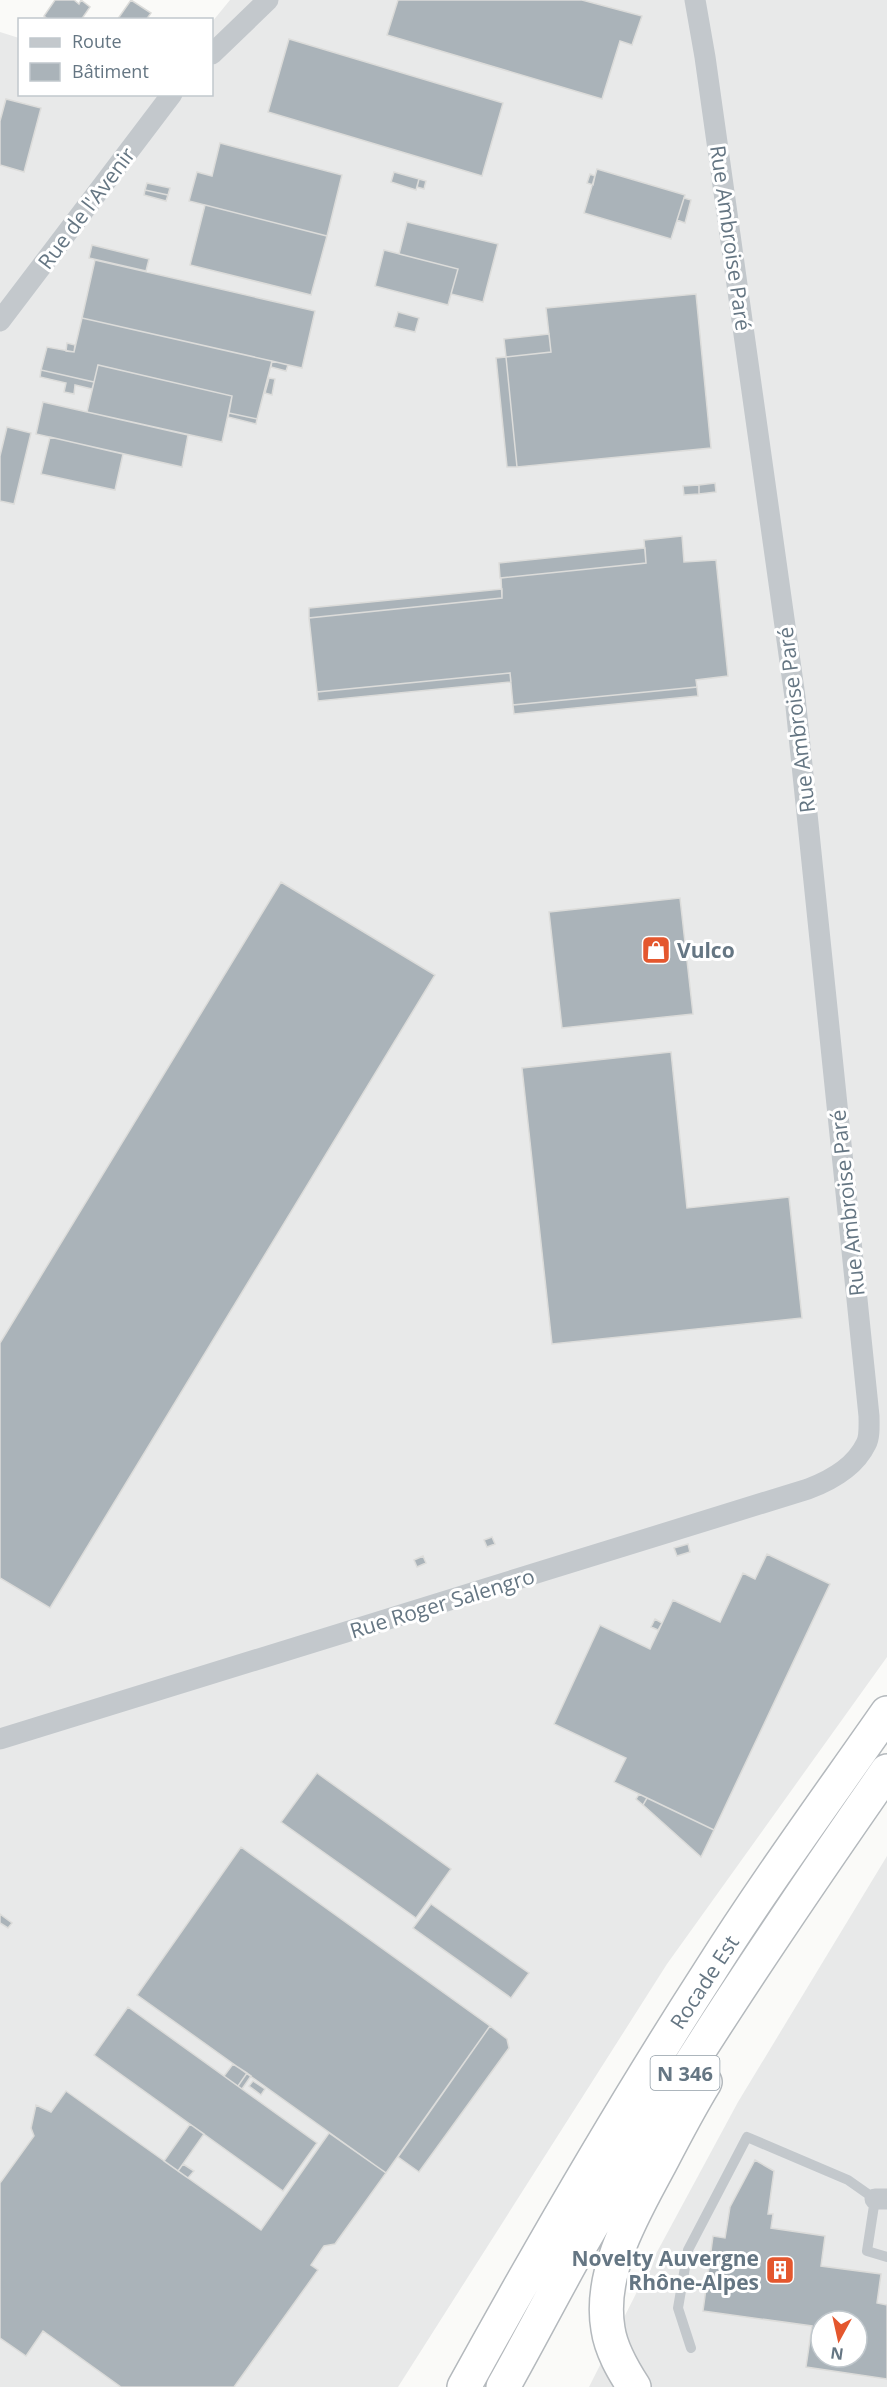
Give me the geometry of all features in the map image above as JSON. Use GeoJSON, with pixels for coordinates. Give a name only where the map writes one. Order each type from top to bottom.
{"type":"FeatureCollection","features":[{"type":"Feature","properties":{"kind":"highway","name":"Rocade Est"},"geometry":{"type":"LineString","coordinates":[[464,2387],[603,2141],[709,1972],[887,1713]]}},
{"type":"Feature","properties":{"kind":"highway","name":"Rocade Est"},"geometry":{"type":"LineString","coordinates":[[503,2387],[579,2247],[679,2083],[813,1876],[887,1771]]}},
{"type":"Feature","properties":{"kind":"highway"},"geometry":{"type":"LineString","coordinates":[[634,2387],[620,2365],[608,2330],[606,2296],[615,2259],[641,2201],[693,2101],[812,1910],[813,1876]]}},
{"type":"Feature","properties":{"kind":"highway"},"geometry":{"type":"LineString","coordinates":[[442,2387],[501,2284],[526,2274]]}},
{"type":"Feature","properties":{"kind":"street"},"geometry":{"type":"LineString","coordinates":[[213,53],[267,0]]}},
{"type":"Feature","properties":{"kind":"street","name":"Rue Ambroise Paré"},"geometry":{"type":"LineString","coordinates":[[695,0],[795,697],[869,1416],[868,1442]]}},
{"type":"Feature","properties":{"kind":"street","name":"Rue de l'Avenir"},"geometry":{"type":"LineString","coordinates":[[0,321],[170,96]]}},
{"type":"Feature","properties":{"kind":"street","name":"Rue Roger Salengro"},"geometry":{"type":"LineString","coordinates":[[0,1739],[808,1489],[833,1480],[854,1461],[868,1442]]}},
{"type":"Feature","properties":{"kind":"lane"},"geometry":{"type":"LineString","coordinates":[[691,2348],[678,2308],[688,2250],[747,2137],[848,2180],[881,2199],[867,2251],[887,2257]]}},
{"type":"Feature","properties":{"kind":"shaded area"},"geometry":{"type":"Polygon","coordinates":[[[230,0],[887,0],[887,1657],[667,1964],[398,2387],[0,2387],[0,32],[18,38],[18,96],[213,96],[213,21],[230,0]]]}},
{"type":"Feature","properties":{"kind":"shaded area"},"geometry":{"type":"Polygon","coordinates":[[[887,1856],[887,2387],[589,2387],[657,2252],[738,2102],[887,1856]]]}},
{"type":"Feature","properties":{"kind":"building"},"geometry":{"type":"Polygon","coordinates":[[[55,0],[74,0],[79,4],[81,0],[90,7],[82,18],[46,18],[44,16],[55,0]]]}},
{"type":"Feature","properties":{"kind":"building"},"geometry":{"type":"Polygon","coordinates":[[[131,0],[151,13],[147,18],[118,18],[131,0]]]}},
{"type":"Feature","properties":{"kind":"building"},"geometry":{"type":"Polygon","coordinates":[[[398,0],[582,0],[642,16],[632,45],[620,41],[602,99],[387,35],[398,0]]]}},
{"type":"Feature","properties":{"kind":"building"},"geometry":{"type":"Polygon","coordinates":[[[289,39],[503,103],[482,176],[268,112],[289,39]]]}},
{"type":"Feature","properties":{"kind":"building"},"geometry":{"type":"Polygon","coordinates":[[[6,99],[41,108],[24,172],[0,165],[0,121],[6,99]]]}},
{"type":"Feature","properties":{"kind":"building"},"geometry":{"type":"Polygon","coordinates":[[[220,143],[342,175],[327,236],[189,201],[197,172],[212,176],[220,143]]]}},
{"type":"Feature","properties":{"kind":"building"},"geometry":{"type":"Polygon","coordinates":[[[597,169],[685,195],[671,239],[584,213],[597,169]]]}},
{"type":"Feature","properties":{"kind":"building"},"geometry":{"type":"Polygon","coordinates":[[[394,172],[419,179],[416,190],[391,182],[394,172]]]}},
{"type":"Feature","properties":{"kind":"building"},"geometry":{"type":"Polygon","coordinates":[[[590,174],[595,176],[593,185],[587,183],[590,174]]]}},
{"type":"Feature","properties":{"kind":"building"},"geometry":{"type":"Polygon","coordinates":[[[419,179],[426,181],[424,189],[417,187],[419,179]]]}},
{"type":"Feature","properties":{"kind":"building"},"geometry":{"type":"Polygon","coordinates":[[[147,183],[170,188],[168,195],[145,190],[147,183]]]}},
{"type":"Feature","properties":{"kind":"building"},"geometry":{"type":"Polygon","coordinates":[[[145,190],[168,195],[166,201],[144,195],[145,190]]]}},
{"type":"Feature","properties":{"kind":"building"},"geometry":{"type":"Polygon","coordinates":[[[684,198],[691,200],[685,223],[677,220],[684,198]]]}},
{"type":"Feature","properties":{"kind":"building"},"geometry":{"type":"Polygon","coordinates":[[[205,205],[327,236],[311,295],[190,265],[205,205]]]}},
{"type":"Feature","properties":{"kind":"building"},"geometry":{"type":"Polygon","coordinates":[[[407,222],[498,244],[483,302],[451,294],[458,269],[399,254],[407,222]]]}},
{"type":"Feature","properties":{"kind":"building"},"geometry":{"type":"Polygon","coordinates":[[[92,245],[149,259],[146,271],[89,258],[92,245]]]}},
{"type":"Feature","properties":{"kind":"building"},"geometry":{"type":"Polygon","coordinates":[[[384,250],[458,269],[448,305],[375,286],[384,250]]]}},
{"type":"Feature","properties":{"kind":"building"},"geometry":{"type":"Polygon","coordinates":[[[95,260],[315,311],[302,368],[82,318],[95,260]]]}},
{"type":"Feature","properties":{"kind":"building"},"geometry":{"type":"Polygon","coordinates":[[[696,294],[711,448],[517,467],[506,357],[551,352],[546,308],[696,294]]]}},
{"type":"Feature","properties":{"kind":"building"},"geometry":{"type":"Polygon","coordinates":[[[398,312],[419,318],[415,332],[394,327],[398,312]]]}},
{"type":"Feature","properties":{"kind":"building"},"geometry":{"type":"Polygon","coordinates":[[[82,318],[272,361],[257,419],[229,413],[232,396],[98,365],[94,382],[41,370],[47,347],[74,352],[82,318]]]}},
{"type":"Feature","properties":{"kind":"building"},"geometry":{"type":"Polygon","coordinates":[[[549,334],[551,352],[506,357],[504,339],[549,334]]]}},
{"type":"Feature","properties":{"kind":"building"},"geometry":{"type":"Polygon","coordinates":[[[67,343],[75,345],[74,352],[66,351],[67,343]]]}},
{"type":"Feature","properties":{"kind":"building"},"geometry":{"type":"Polygon","coordinates":[[[506,357],[517,467],[507,467],[496,358],[506,357]]]}},
{"type":"Feature","properties":{"kind":"building"},"geometry":{"type":"Polygon","coordinates":[[[272,361],[288,365],[286,371],[271,367],[272,361]]]}},
{"type":"Feature","properties":{"kind":"building"},"geometry":{"type":"Polygon","coordinates":[[[98,365],[232,396],[222,442],[87,412],[98,365]]]}},
{"type":"Feature","properties":{"kind":"building"},"geometry":{"type":"Polygon","coordinates":[[[41,370],[94,382],[92,389],[75,385],[74,394],[64,392],[66,383],[40,377],[41,370]]]}},
{"type":"Feature","properties":{"kind":"building"},"geometry":{"type":"Polygon","coordinates":[[[269,378],[275,379],[272,395],[265,393],[269,378]]]}},
{"type":"Feature","properties":{"kind":"building"},"geometry":{"type":"Polygon","coordinates":[[[43,402],[188,435],[182,467],[36,434],[43,402]]]}},
{"type":"Feature","properties":{"kind":"building"},"geometry":{"type":"Polygon","coordinates":[[[229,413],[257,419],[256,424],[228,417],[229,413]]]}},
{"type":"Feature","properties":{"kind":"building"},"geometry":{"type":"Polygon","coordinates":[[[7,427],[31,433],[14,504],[0,501],[0,456],[7,427]]]}},
{"type":"Feature","properties":{"kind":"building"},"geometry":{"type":"Polygon","coordinates":[[[50,437],[123,454],[115,490],[41,474],[50,437]]]}},
{"type":"Feature","properties":{"kind":"building"},"geometry":{"type":"Polygon","coordinates":[[[715,483],[716,492],[699,494],[699,485],[715,483]]]}},
{"type":"Feature","properties":{"kind":"building"},"geometry":{"type":"Polygon","coordinates":[[[699,485],[699,494],[684,495],[683,486],[699,485]]]}},
{"type":"Feature","properties":{"kind":"building"},"geometry":{"type":"Polygon","coordinates":[[[682,536],[684,562],[716,560],[728,676],[696,680],[697,687],[513,705],[510,673],[317,692],[309,618],[502,598],[501,578],[646,563],[644,540],[682,536]]]}},
{"type":"Feature","properties":{"kind":"building"},"geometry":{"type":"Polygon","coordinates":[[[645,548],[646,563],[500,578],[499,563],[645,548]]]}},
{"type":"Feature","properties":{"kind":"building"},"geometry":{"type":"Polygon","coordinates":[[[502,589],[502,598],[309,618],[309,608],[502,589]]]}},
{"type":"Feature","properties":{"kind":"building"},"geometry":{"type":"Polygon","coordinates":[[[510,673],[511,682],[318,701],[317,692],[510,673]]]}},
{"type":"Feature","properties":{"kind":"building"},"geometry":{"type":"Polygon","coordinates":[[[697,687],[698,696],[514,714],[513,705],[697,687]]]}},
{"type":"Feature","properties":{"kind":"building"},"geometry":{"type":"Polygon","coordinates":[[[281,882],[435,975],[50,1608],[0,1578],[0,1343],[281,882]]]}},
{"type":"Feature","properties":{"kind":"building"},"geometry":{"type":"Polygon","coordinates":[[[680,898],[693,1014],[562,1028],[549,912],[680,898]]]}},
{"type":"Feature","properties":{"kind":"building"},"geometry":{"type":"Polygon","coordinates":[[[671,1052],[687,1208],[789,1197],[802,1318],[552,1344],[522,1068],[671,1052]]]}},
{"type":"Feature","properties":{"kind":"building"},"geometry":{"type":"Polygon","coordinates":[[[492,1537],[495,1544],[487,1547],[484,1540],[492,1537]]]}},
{"type":"Feature","properties":{"kind":"building"},"geometry":{"type":"Polygon","coordinates":[[[688,1544],[690,1552],[677,1556],[674,1548],[688,1544]]]}},
{"type":"Feature","properties":{"kind":"building"},"geometry":{"type":"Polygon","coordinates":[[[767,1554],[830,1584],[714,1830],[614,1782],[626,1758],[554,1724],[600,1625],[650,1649],[673,1600],[720,1622],[743,1573],[755,1579],[767,1554]]]}},
{"type":"Feature","properties":{"kind":"building"},"geometry":{"type":"Polygon","coordinates":[[[423,1556],[426,1563],[417,1567],[414,1560],[423,1556]]]}},
{"type":"Feature","properties":{"kind":"building"},"geometry":{"type":"Polygon","coordinates":[[[655,1619],[662,1623],[658,1630],[651,1627],[655,1619]]]}},
{"type":"Feature","properties":{"kind":"building"},"geometry":{"type":"Polygon","coordinates":[[[317,1773],[451,1869],[416,1918],[281,1822],[317,1773]]]}},
{"type":"Feature","properties":{"kind":"building"},"geometry":{"type":"Polygon","coordinates":[[[639,1794],[647,1798],[643,1805],[636,1799],[639,1794]]]}},
{"type":"Feature","properties":{"kind":"building"},"geometry":{"type":"Polygon","coordinates":[[[647,1798],[714,1830],[701,1857],[643,1805],[647,1798]]]}},
{"type":"Feature","properties":{"kind":"building"},"geometry":{"type":"Polygon","coordinates":[[[241,1847],[490,2026],[386,2173],[137,1995],[241,1847]]]}},
{"type":"Feature","properties":{"kind":"building"},"geometry":{"type":"Polygon","coordinates":[[[431,1904],[529,1973],[511,1998],[413,1928],[431,1904]]]}},
{"type":"Feature","properties":{"kind":"building"},"geometry":{"type":"Polygon","coordinates":[[[0,1914],[12,1923],[8,1928],[0,1923],[0,1914]]]}},
{"type":"Feature","properties":{"kind":"building"},"geometry":{"type":"Polygon","coordinates":[[[128,2007],[317,2143],[283,2191],[94,2055],[128,2007]]]}},
{"type":"Feature","properties":{"kind":"building"},"geometry":{"type":"Polygon","coordinates":[[[490,2026],[507,2039],[509,2048],[419,2172],[398,2157],[490,2026]]]}},
{"type":"Feature","properties":{"kind":"building"},"geometry":{"type":"Polygon","coordinates":[[[233,2064],[247,2073],[238,2086],[224,2076],[233,2064]]]}},
{"type":"Feature","properties":{"kind":"building"},"geometry":{"type":"Polygon","coordinates":[[[247,2073],[251,2076],[242,2089],[238,2086],[247,2073]]]}},
{"type":"Feature","properties":{"kind":"building"},"geometry":{"type":"Polygon","coordinates":[[[253,2081],[265,2089],[261,2095],[249,2086],[253,2081]]]}},
{"type":"Feature","properties":{"kind":"building"},"geometry":{"type":"Polygon","coordinates":[[[66,2091],[261,2230],[329,2133],[386,2173],[335,2244],[324,2246],[311,2265],[318,2270],[234,2387],[121,2387],[43,2331],[26,2356],[0,2338],[0,2183],[34,2136],[31,2128],[36,2105],[51,2112],[66,2091]]]}},
{"type":"Feature","properties":{"kind":"building"},"geometry":{"type":"Polygon","coordinates":[[[190,2124],[204,2134],[178,2171],[164,2161],[190,2124]]]}},
{"type":"Feature","properties":{"kind":"building","name":"Novelty Auvergne Rhône-Alpes"},"geometry":{"type":"Polygon","coordinates":[[[755,2160],[774,2171],[768,2214],[773,2214],[771,2228],[825,2236],[821,2266],[881,2274],[877,2303],[887,2305],[887,2379],[820,2369],[869,2369],[869,2309],[809,2309],[809,2326],[703,2311],[713,2236],[725,2238],[730,2207],[755,2160]]]}},
{"type":"Feature","properties":{"kind":"building"},"geometry":{"type":"Polygon","coordinates":[[[183,2164],[194,2171],[188,2178],[178,2171],[183,2164]]]}},
{"type":"Feature","properties":{"kind":"building","name":"Novelty Auvergne Rhône-Alpes"},"geometry":{"type":"Polygon","coordinates":[[[809,2346],[809,2367],[806,2367],[809,2346]]]}},
{"type":"Feature","properties":{"kind":"place","name":"Vulco"},"geometry":{"type":"Point","coordinates":[656,950]}},
{"type":"Feature","properties":{"kind":"place","name":"Novelty Auvergne Rhône-Alpes"},"geometry":{"type":"Point","coordinates":[780,2270]}}]}
